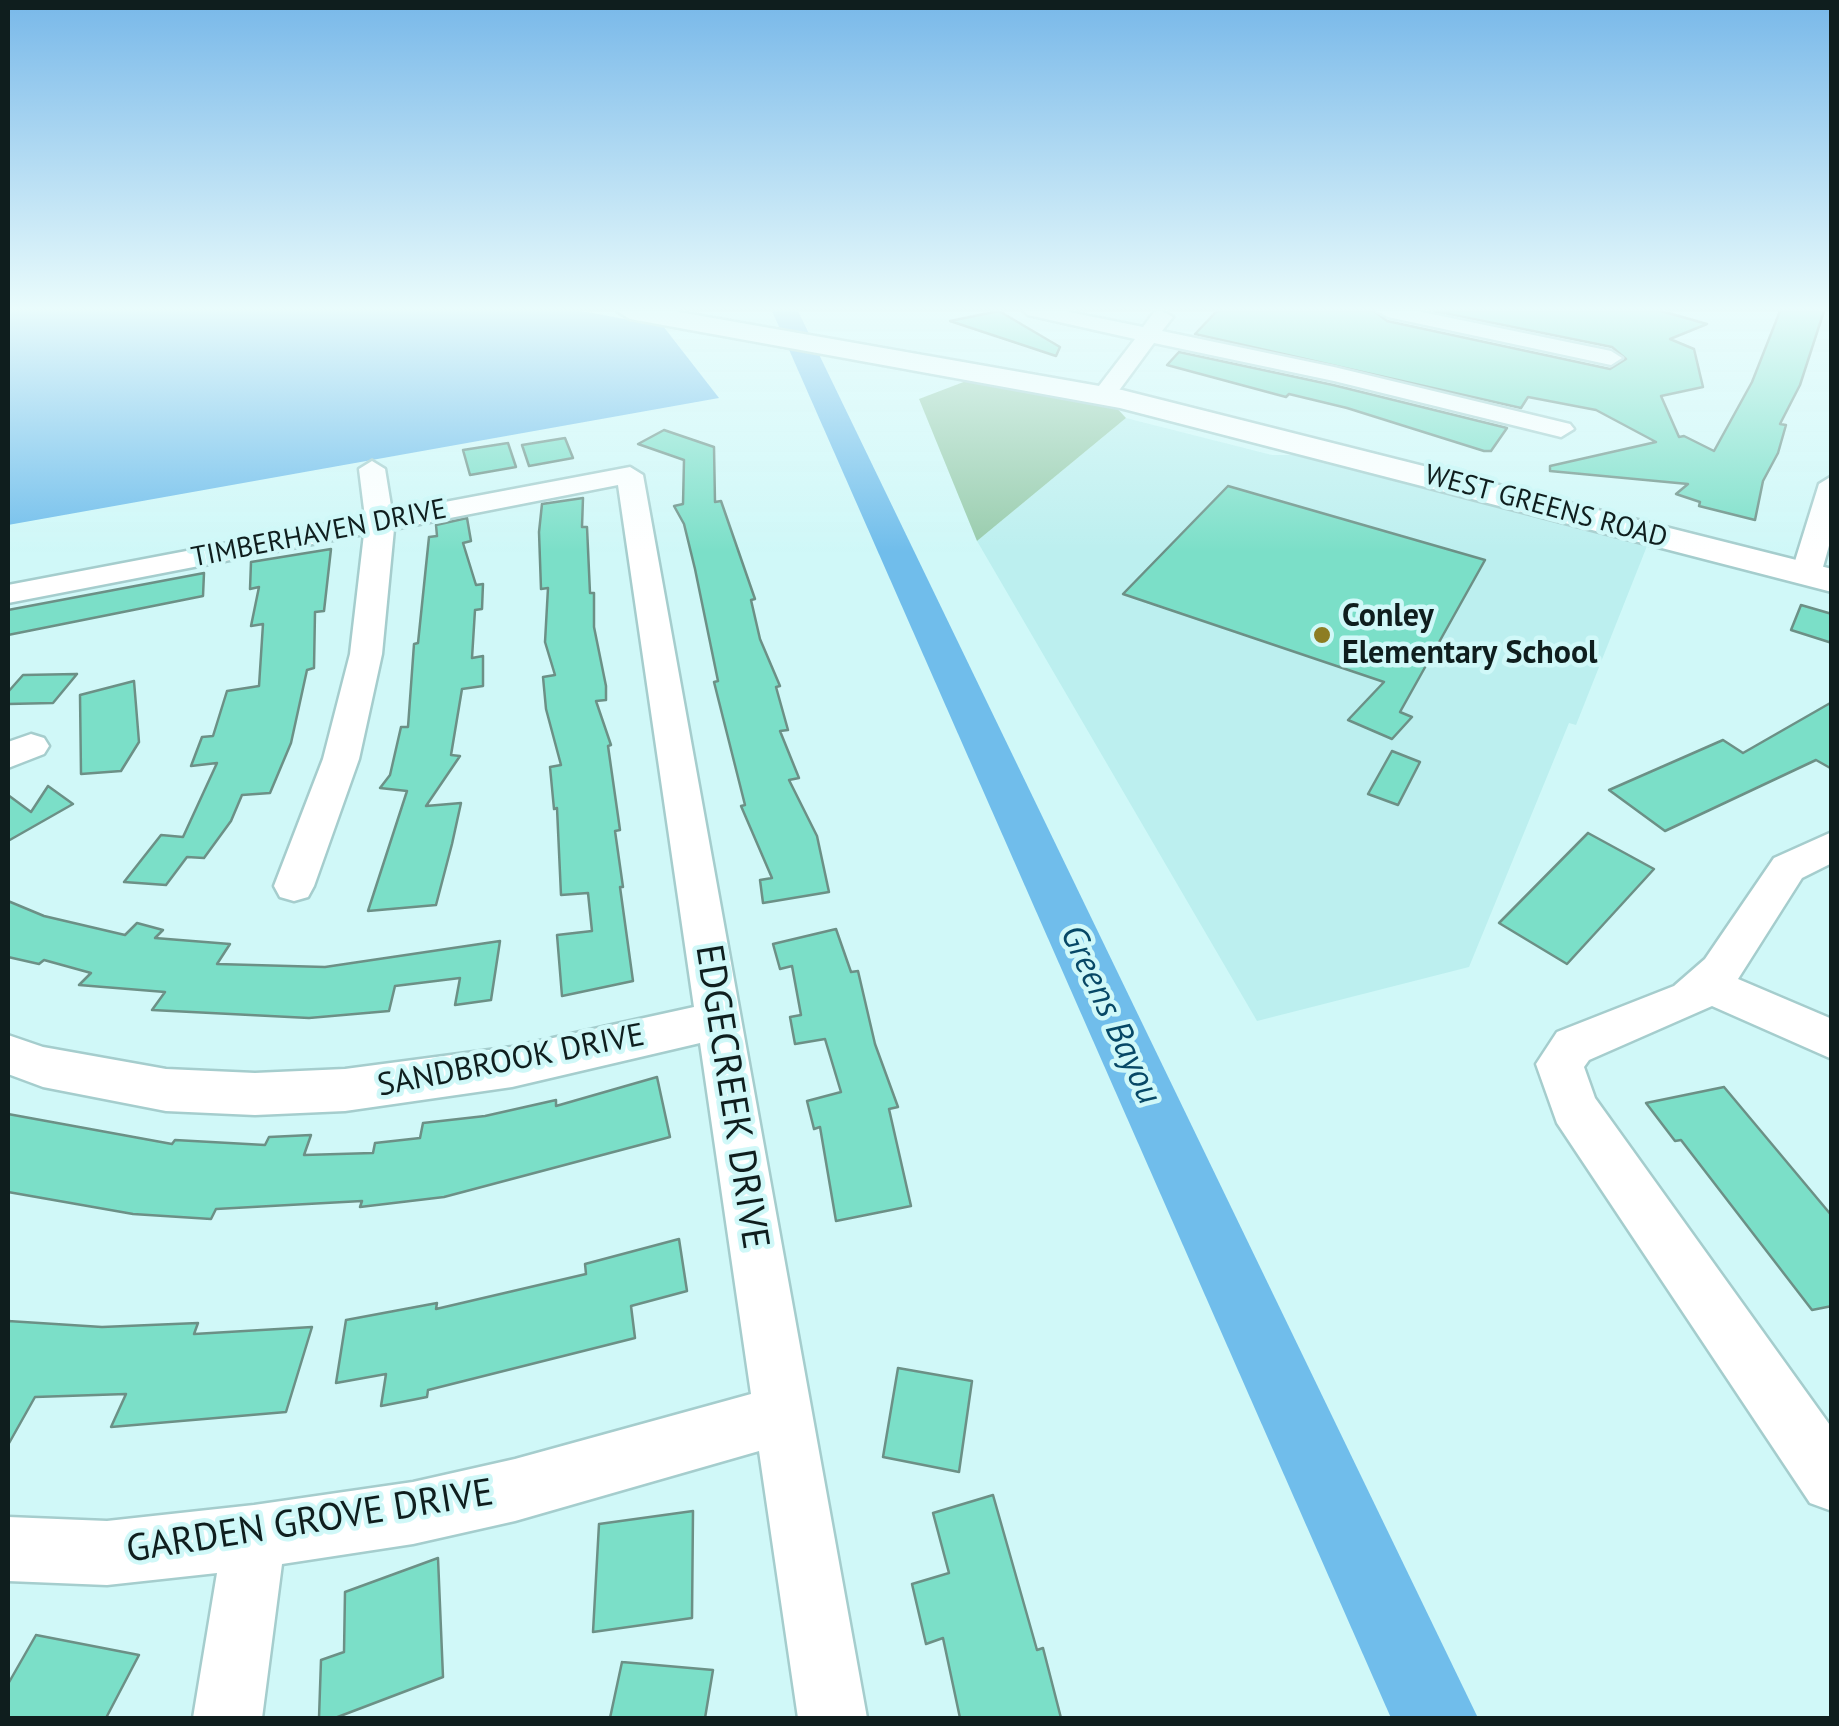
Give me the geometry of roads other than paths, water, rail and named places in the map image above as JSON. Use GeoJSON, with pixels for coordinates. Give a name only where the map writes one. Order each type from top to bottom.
{"type":"FeatureCollection","features":[{"type":"Feature","properties":{"kind":"main road","name":"WEST GREENS ROAD"},"geometry":{"type":"LineString","coordinates":[[1089,392],[1261,433],[1486,468],[1820,565]]}},
{"type":"Feature","properties":{"kind":"street"},"geometry":{"type":"LineString","coordinates":[[1104,395],[1107,392]]}},
{"type":"Feature","properties":{"kind":"street"},"geometry":{"type":"LineString","coordinates":[[1405,392],[1561,430]]}},
{"type":"Feature","properties":{"kind":"street"},"geometry":{"type":"LineString","coordinates":[[294,886],[357,705],[379,560],[380,522],[372,469]]}},
{"type":"Feature","properties":{"kind":"street","name":"TIMBERHAVEN DRIVE"},"geometry":{"type":"LineString","coordinates":[[8,594],[630,475]]}},
{"type":"Feature","properties":{"kind":"street","name":"EDGECREEK DRIVE"},"geometry":{"type":"LineString","coordinates":[[630,475],[833,1718]]}},
{"type":"Feature","properties":{"kind":"street"},"geometry":{"type":"LineString","coordinates":[[1820,565],[1831,491]]}},
{"type":"Feature","properties":{"kind":"street"},"geometry":{"type":"LineString","coordinates":[[1832,846],[1788,868],[1720,971],[1690,999],[1573,1046],[1558,1064],[1574,1108],[1832,1481]]}},
{"type":"Feature","properties":{"kind":"street"},"geometry":{"type":"LineString","coordinates":[[1706,984],[1832,1040]]}},
{"type":"Feature","properties":{"kind":"street","name":"SANDBROOK DRIVE"},"geometry":{"type":"LineString","coordinates":[[8,1056],[42,1067],[166,1090],[255,1094],[345,1090],[512,1067],[718,1020]]}},
{"type":"Feature","properties":{"kind":"street","name":"GARDEN GROVE DRIVE"},"geometry":{"type":"LineString","coordinates":[[8,1549],[107,1552],[254,1538],[413,1512],[514,1490],[782,1415]]}},
{"type":"Feature","properties":{"kind":"street"},"geometry":{"type":"LineString","coordinates":[[228,1718],[254,1538]]}},
{"type":"Feature","properties":{"kind":"water"},"geometry":{"type":"Polygon","coordinates":[[[8,392],[714,392],[719,398],[8,525],[8,392]]]}},
{"type":"Feature","properties":{"kind":"waterway","name":"Greens Bayou"},"geometry":{"type":"LineString","coordinates":[[822,392],[1435,1718]]}},
{"type":"Feature","properties":{"kind":"place","name":"Conley Elementary School"},"geometry":{"type":"Point","coordinates":[1322,635]}}]}
